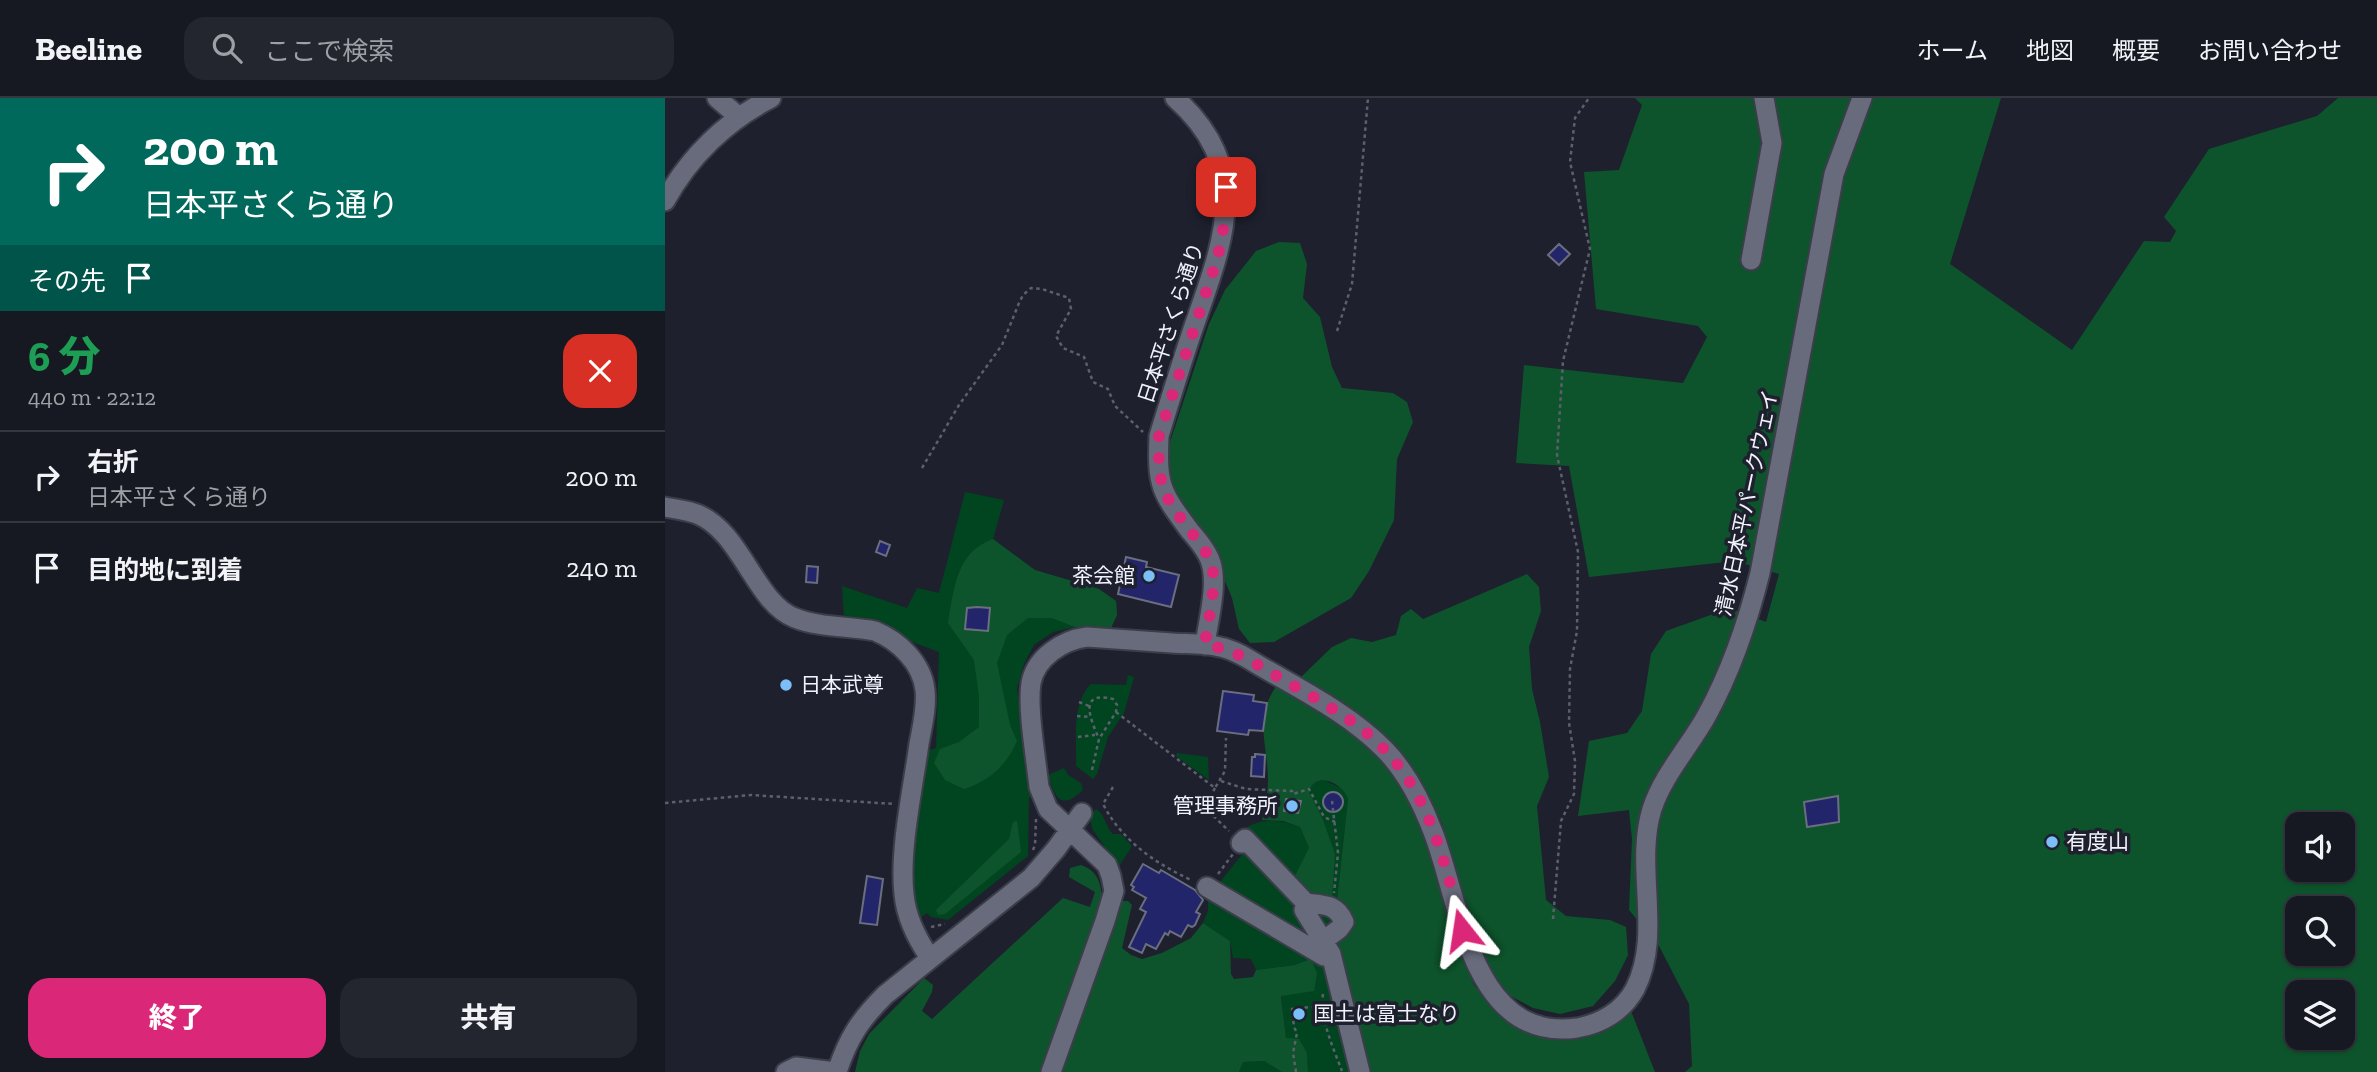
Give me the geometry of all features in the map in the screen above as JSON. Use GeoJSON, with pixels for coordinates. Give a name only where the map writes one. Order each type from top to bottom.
{"type":"FeatureCollection","features":[{"type":"Feature","properties":{"kind":"street"},"geometry":{"type":"LineString","coordinates":[[717,98],[739,117]]}},
{"type":"Feature","properties":{"kind":"street"},"geometry":{"type":"LineString","coordinates":[[665,201],[690,163],[710,142],[739,117],[771,98]]}},
{"type":"Feature","properties":{"kind":"street","name":"日本平さくら通り"},"geometry":{"type":"LineString","coordinates":[[1175,98],[1202,127],[1216,148],[1226,187],[1226,206],[1218,256],[1159,439],[1158,475],[1163,489],[1211,561],[1213,577],[1205,645]]}},
{"type":"Feature","properties":{"kind":"street"},"geometry":{"type":"LineString","coordinates":[[1751,260],[1772,143],[1764,98]]}},
{"type":"Feature","properties":{"kind":"street","name":"清水日本平パークウェイ"},"geometry":{"type":"LineString","coordinates":[[1205,645],[1223,647],[1238,654],[1304,692],[1350,721],[1385,751],[1410,784],[1429,823],[1443,861],[1462,930],[1475,961],[1496,996],[1518,1016],[1529,1022],[1566,1029],[1595,1024],[1612,1015],[1633,992],[1645,958],[1645,855],[1657,796],[1708,713],[1751,607],[1760,573],[1834,174],[1862,98]]}},
{"type":"Feature","properties":{"kind":"street"},"geometry":{"type":"LineString","coordinates":[[665,507],[698,514],[720,531],[742,555],[775,605],[795,618],[876,631],[887,636],[908,655],[922,678],[925,691],[904,864],[904,895],[912,926],[930,958]]}},
{"type":"Feature","properties":{"kind":"street"},"geometry":{"type":"LineString","coordinates":[[1051,1072],[1114,891],[1107,865],[1048,809],[1039,787],[1030,696],[1032,680],[1038,667],[1062,644],[1087,637],[1205,645]]}},
{"type":"Feature","properties":{"kind":"street"},"geometry":{"type":"LineString","coordinates":[[786,1072],[796,1067],[836,1072],[847,1042],[864,1016],[885,995],[1031,878],[1082,813]]}},
{"type":"Feature","properties":{"kind":"street"},"geometry":{"type":"LineString","coordinates":[[1241,843],[1245,839],[1306,903],[1333,906],[1341,913],[1345,922],[1320,948]]}},
{"type":"Feature","properties":{"kind":"street"},"geometry":{"type":"LineString","coordinates":[[1207,887],[1280,931],[1331,954],[1360,1072]]}},
{"type":"Feature","properties":{"kind":"street"},"geometry":{"type":"LineString","coordinates":[[1306,903],[1304,910],[1320,948]]}},
{"type":"Feature","properties":{"kind":"path"},"geometry":{"type":"LineString","coordinates":[[1337,331],[1352,284],[1368,98]]}},
{"type":"Feature","properties":{"kind":"path"},"geometry":{"type":"LineString","coordinates":[[1553,919],[1561,821],[1574,794],[1575,761],[1569,723],[1570,669],[1577,631],[1578,552],[1557,455],[1563,360],[1590,249],[1570,162],[1575,118],[1589,98]]}},
{"type":"Feature","properties":{"kind":"path"},"geometry":{"type":"LineString","coordinates":[[922,468],[959,405],[1002,345],[1023,295],[1031,288],[1069,298],[1070,309],[1056,336],[1063,348],[1084,357],[1093,382],[1108,389],[1115,407],[1139,430],[1159,439]]}},
{"type":"Feature","properties":{"kind":"path"},"geometry":{"type":"LineString","coordinates":[[1091,770],[1099,740],[1116,712],[1117,705],[1113,699],[1100,696],[1093,699],[1089,706],[1090,717],[1099,740]]}},
{"type":"Feature","properties":{"kind":"path"},"geometry":{"type":"LineString","coordinates":[[1079,702],[1089,706]]}},
{"type":"Feature","properties":{"kind":"path"},"geometry":{"type":"LineString","coordinates":[[1116,712],[1215,788]]}},
{"type":"Feature","properties":{"kind":"path"},"geometry":{"type":"LineString","coordinates":[[1077,716],[1090,717]]}},
{"type":"Feature","properties":{"kind":"path"},"geometry":{"type":"LineString","coordinates":[[1078,737],[1097,735]]}},
{"type":"Feature","properties":{"kind":"path"},"geometry":{"type":"LineString","coordinates":[[1113,787],[1103,804],[1109,816],[1143,853],[1159,865],[1207,887],[1241,843],[1204,807],[1225,771],[1226,737]]}},
{"type":"Feature","properties":{"kind":"path"},"geometry":{"type":"LineString","coordinates":[[1221,780],[1246,789],[1292,791],[1293,794],[1309,789],[1324,817],[1335,822]]}},
{"type":"Feature","properties":{"kind":"path"},"geometry":{"type":"LineString","coordinates":[[665,803],[751,795],[911,804]]}},
{"type":"Feature","properties":{"kind":"path"},"geometry":{"type":"LineString","coordinates":[[1332,800],[1338,853],[1333,906]]}},
{"type":"Feature","properties":{"kind":"path"},"geometry":{"type":"LineString","coordinates":[[1032,852],[1035,845],[1036,817]]}},
{"type":"Feature","properties":{"kind":"path"},"geometry":{"type":"LineString","coordinates":[[928,927],[949,922]]}},
{"type":"Feature","properties":{"kind":"path"},"geometry":{"type":"LineString","coordinates":[[1296,1072],[1293,1053],[1297,1033],[1291,1009],[1321,1006],[1342,1072]]}},
{"type":"Feature","properties":{"kind":"green space"},"geometry":{"type":"Polygon","coordinates":[[[1635,98],[2001,98],[1950,264],[2072,350],[2144,241],[2170,242],[2176,231],[2164,217],[2209,149],[2317,116],[2338,98],[2377,98],[2377,1072],[1685,1072],[1692,1066],[1689,1004],[1659,946],[1629,910],[1632,839],[1629,810],[1578,816],[1589,741],[1627,733],[1642,711],[1651,654],[1666,631],[1730,608],[1766,622],[1779,574],[1735,561],[1589,577],[1569,466],[1516,463],[1524,365],[1683,383],[1707,337],[1698,326],[1596,309],[1584,172],[1619,170],[1642,105],[1635,98]]]}},
{"type":"Feature","properties":{"kind":"green space"},"geometry":{"type":"Polygon","coordinates":[[[1279,242],[1300,243],[1307,264],[1303,298],[1320,317],[1332,367],[1342,388],[1393,393],[1407,402],[1413,422],[1397,459],[1394,520],[1369,571],[1351,598],[1274,642],[1250,643],[1239,629],[1232,598],[1222,574],[1220,557],[1175,494],[1167,468],[1169,445],[1209,324],[1225,290],[1256,251],[1279,242]]]}},
{"type":"Feature","properties":{"kind":"green space"},"geometry":{"type":"Polygon","coordinates":[[[965,492],[1004,500],[993,539],[1034,570],[1099,589],[1116,601],[1117,615],[1111,628],[1075,627],[1053,632],[1034,645],[1024,664],[1017,688],[1031,796],[1028,856],[948,920],[931,917],[927,913],[918,919],[915,914],[911,861],[926,751],[936,748],[939,652],[912,642],[884,623],[844,619],[842,586],[907,608],[917,588],[939,593],[965,492]]]}},
{"type":"Feature","properties":{"kind":"green space"},"geometry":{"type":"Polygon","coordinates":[[[993,539],[1035,570],[1099,589],[1116,601],[1117,615],[1111,628],[1075,627],[1052,618],[1028,618],[1007,635],[997,663],[1010,725],[1017,741],[1008,758],[996,771],[981,782],[964,789],[945,780],[934,763],[940,749],[959,742],[979,727],[979,697],[974,660],[948,623],[955,585],[964,562],[981,545],[993,539]]]}},
{"type":"Feature","properties":{"kind":"green space"},"geometry":{"type":"Polygon","coordinates":[[[1527,574],[1539,587],[1541,611],[1529,647],[1532,689],[1549,777],[1537,806],[1546,900],[1566,916],[1610,920],[1626,927],[1628,955],[1615,981],[1593,1006],[1560,1014],[1533,1008],[1505,993],[1489,969],[1474,932],[1442,823],[1423,787],[1396,747],[1357,714],[1301,677],[1332,647],[1351,638],[1372,642],[1396,635],[1401,616],[1411,609],[1423,619],[1527,574]]]}},
{"type":"Feature","properties":{"kind":"green space"},"geometry":{"type":"Polygon","coordinates":[[[1128,675],[1134,677],[1124,713],[1108,737],[1093,779],[1076,766],[1076,722],[1080,701],[1091,684],[1126,685],[1128,675]]]}},
{"type":"Feature","properties":{"kind":"green space"},"geometry":{"type":"Polygon","coordinates":[[[1277,685],[1344,725],[1386,764],[1415,809],[1453,929],[1474,985],[1506,1020],[1533,1028],[1601,1030],[1631,1011],[1655,1072],[1351,1072],[1327,955],[1339,936],[1353,922],[1349,908],[1337,900],[1348,799],[1341,788],[1329,781],[1317,782],[1309,792],[1335,854],[1332,898],[1312,897],[1293,880],[1309,848],[1300,827],[1283,821],[1262,820],[1268,781],[1263,732],[1265,709],[1277,685]]]}},
{"type":"Feature","properties":{"kind":"green space"},"geometry":{"type":"Polygon","coordinates":[[[1177,753],[1208,757],[1209,780],[1176,756],[1177,753]]]}},
{"type":"Feature","properties":{"kind":"green space"},"geometry":{"type":"Polygon","coordinates":[[[1064,768],[1068,775],[1081,783],[1083,790],[1064,801],[1056,795],[1048,775],[1064,768]]]}},
{"type":"Feature","properties":{"kind":"green space"},"geometry":{"type":"Polygon","coordinates":[[[1324,780],[1345,790],[1348,799],[1337,900],[1349,908],[1353,922],[1351,1072],[1308,1072],[1307,1053],[1286,1039],[1281,995],[1295,965],[1256,970],[1251,959],[1233,958],[1230,941],[1203,923],[1208,911],[1208,897],[1252,842],[1241,831],[1248,826],[1270,821],[1300,827],[1309,848],[1323,820],[1308,792],[1314,783],[1324,780]]]}},
{"type":"Feature","properties":{"kind":"green space"},"geometry":{"type":"Polygon","coordinates":[[[1096,809],[1102,814],[1113,834],[1121,834],[1131,845],[1115,872],[1109,853],[1093,830],[1089,817],[1096,809]]]}},
{"type":"Feature","properties":{"kind":"green space"},"geometry":{"type":"Polygon","coordinates":[[[1017,821],[1021,852],[945,914],[938,915],[936,910],[1009,839],[1013,822],[1017,821]]]}},
{"type":"Feature","properties":{"kind":"green space"},"geometry":{"type":"Polygon","coordinates":[[[1081,865],[1093,872],[1100,884],[1101,911],[1040,1072],[855,1072],[860,1051],[869,1034],[924,978],[933,985],[922,1011],[932,1019],[1063,898],[1090,907],[1095,892],[1069,877],[1070,868],[1081,865]]]}},
{"type":"Feature","properties":{"kind":"green space"},"geometry":{"type":"Polygon","coordinates":[[[1122,901],[1128,901],[1132,905],[1122,948],[1142,959],[1162,953],[1191,938],[1203,923],[1230,941],[1231,974],[1234,979],[1253,977],[1256,970],[1295,965],[1311,959],[1317,973],[1314,991],[1281,996],[1286,1038],[1299,1039],[1307,1053],[1308,1072],[1282,1072],[1264,1061],[1243,1062],[1239,1072],[1060,1072],[1122,901]]]}},
{"type":"Feature","properties":{"kind":"green space"},"geometry":{"type":"Polygon","coordinates":[[[1264,1061],[1282,1072],[1239,1072],[1243,1062],[1264,1061]]]}},
{"type":"Feature","properties":{"kind":"building"},"geometry":{"type":"Polygon","coordinates":[[[1559,244],[1570,254],[1559,265],[1548,255],[1559,244]]]}},
{"type":"Feature","properties":{"kind":"building"},"geometry":{"type":"Polygon","coordinates":[[[880,541],[890,545],[886,556],[876,552],[880,541]]]}},
{"type":"Feature","properties":{"kind":"building","name":"茶会館"},"geometry":{"type":"Polygon","coordinates":[[[1126,557],[1147,562],[1146,567],[1179,575],[1171,607],[1118,594],[1126,557]]]}},
{"type":"Feature","properties":{"kind":"building"},"geometry":{"type":"Polygon","coordinates":[[[807,566],[818,567],[817,583],[806,582],[807,566]]]}},
{"type":"Feature","properties":{"kind":"building"},"geometry":{"type":"Polygon","coordinates":[[[967,608],[990,608],[988,631],[965,629],[967,608]]]}},
{"type":"Feature","properties":{"kind":"building"},"geometry":{"type":"Polygon","coordinates":[[[1223,691],[1254,695],[1253,701],[1267,703],[1263,731],[1249,730],[1248,735],[1217,731],[1223,691]]]}},
{"type":"Feature","properties":{"kind":"building"},"geometry":{"type":"Polygon","coordinates":[[[1255,754],[1265,755],[1264,777],[1251,776],[1252,757],[1255,757],[1255,754]]]}},
{"type":"Feature","properties":{"kind":"building"},"geometry":{"type":"Polygon","coordinates":[[[1333,792],[1340,795],[1343,802],[1340,809],[1333,812],[1326,809],[1323,802],[1326,795],[1333,792]]]}},
{"type":"Feature","properties":{"kind":"building"},"geometry":{"type":"Polygon","coordinates":[[[1838,796],[1839,822],[1807,827],[1804,802],[1838,796]]]}},
{"type":"Feature","properties":{"kind":"building","name":"管理事務所"},"geometry":{"type":"Polygon","coordinates":[[[1286,799],[1301,801],[1298,813],[1284,811],[1286,799]]]}},
{"type":"Feature","properties":{"kind":"building"},"geometry":{"type":"Polygon","coordinates":[[[1143,864],[1159,873],[1161,870],[1195,890],[1203,900],[1196,912],[1200,914],[1195,925],[1188,925],[1181,937],[1170,931],[1168,935],[1165,933],[1156,949],[1146,944],[1142,953],[1129,947],[1146,912],[1140,909],[1146,898],[1132,890],[1134,887],[1131,885],[1143,864]]]}},
{"type":"Feature","properties":{"kind":"building"},"geometry":{"type":"Polygon","coordinates":[[[867,876],[883,879],[877,925],[860,923],[867,876]]]}},
{"type":"Feature","properties":{"kind":"place","name":"茶会館"},"geometry":{"type":"Point","coordinates":[1149,576]}},
{"type":"Feature","properties":{"kind":"place","name":"日本武尊"},"geometry":{"type":"Point","coordinates":[786,685]}},
{"type":"Feature","properties":{"kind":"place","name":"管理事務所"},"geometry":{"type":"Point","coordinates":[1292,806]}},
{"type":"Feature","properties":{"kind":"place","name":"有度山"},"geometry":{"type":"Point","coordinates":[2052,842]}},
{"type":"Feature","properties":{"kind":"place","name":"国土は富士なり"},"geometry":{"type":"Point","coordinates":[1299,1014]}},
{"type":"Feature","properties":{"kind":"route"},"geometry":{"type":"LineString","coordinates":[[1226,187],[1224,225],[1218,256],[1159,436],[1158,456],[1158,475],[1163,489],[1211,561],[1213,577],[1205,645],[1223,647],[1238,654],[1315,698],[1369,736],[1397,764],[1421,803],[1434,833],[1462,930]]}}]}
